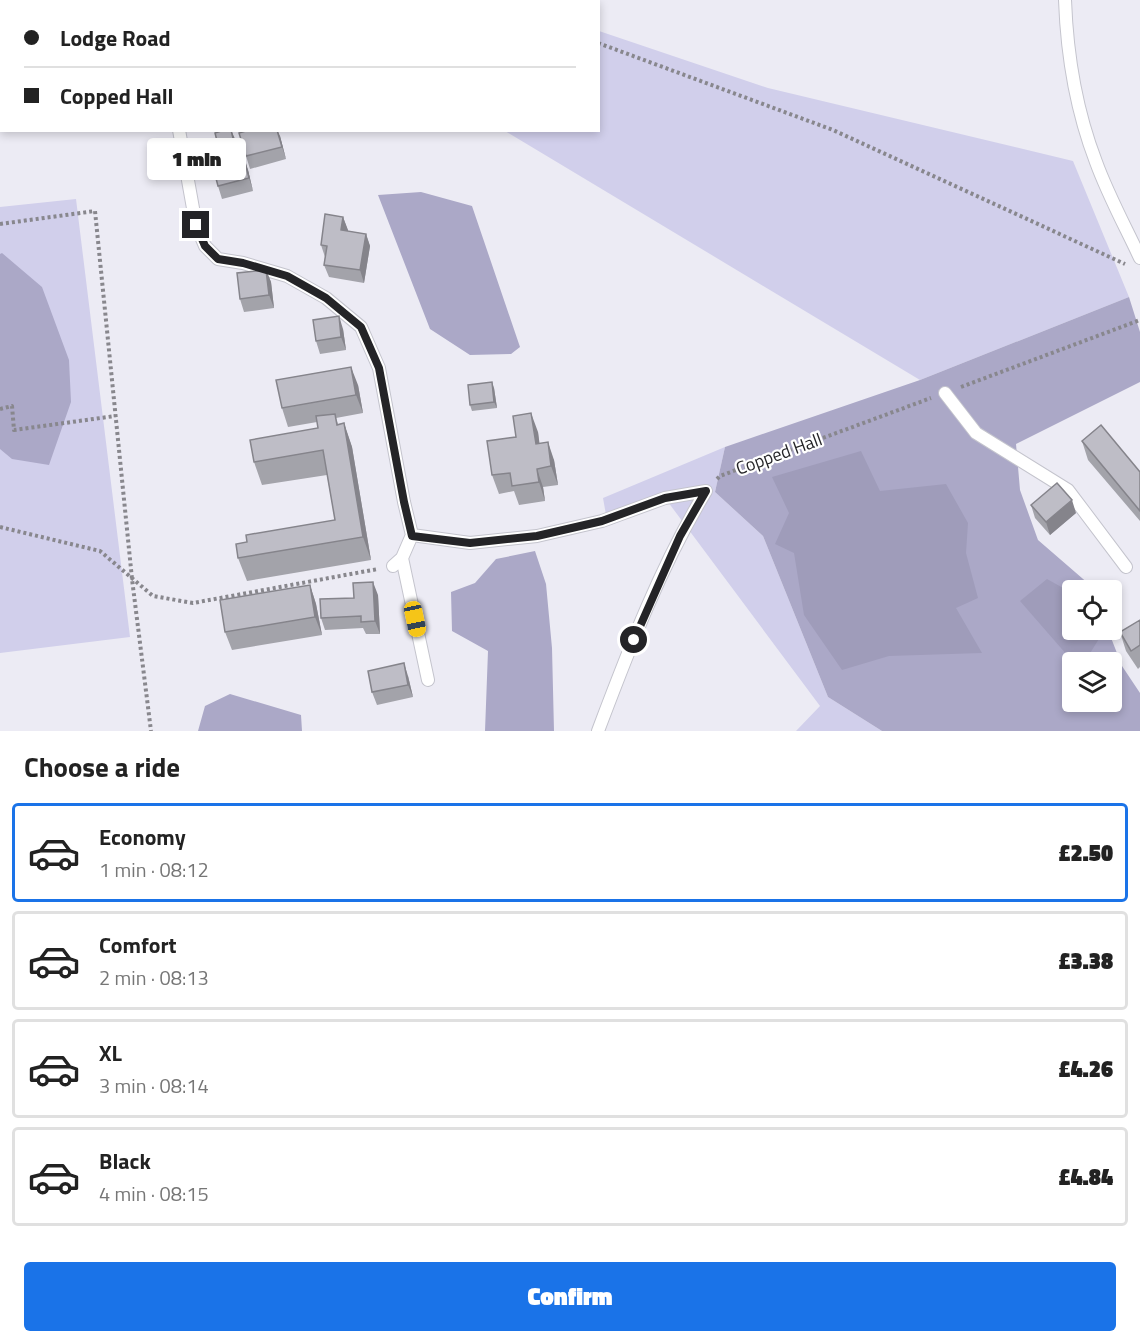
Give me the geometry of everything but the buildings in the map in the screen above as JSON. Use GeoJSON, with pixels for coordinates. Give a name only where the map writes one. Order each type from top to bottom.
{"type":"FeatureCollection","features":[{"type":"Feature","properties":{"kind":"lane"},"geometry":{"type":"LineString","coordinates":[[1065,0],[1066,39],[1077,101],[1096,162],[1136,260]]}},
{"type":"Feature","properties":{"kind":"lane"},"geometry":{"type":"LineString","coordinates":[[179,132],[196,225],[205,246],[218,259],[243,263],[287,276],[326,298],[361,327],[379,368],[412,536],[398,562],[428,680]]}},
{"type":"Feature","properties":{"kind":"lane"},"geometry":{"type":"LineString","coordinates":[[945,393],[976,433],[1068,490],[1126,567]]}},
{"type":"Feature","properties":{"kind":"lane"},"geometry":{"type":"LineString","coordinates":[[412,536],[470,543],[537,536],[602,521],[665,498],[706,491]]}},
{"type":"Feature","properties":{"kind":"lane"},"geometry":{"type":"LineString","coordinates":[[598,731],[616,682],[680,536],[706,491]]}},
{"type":"Feature","properties":{"kind":"path"},"geometry":{"type":"LineString","coordinates":[[600,44],[833,130],[1113,259],[1126,264],[1136,260]]}},
{"type":"Feature","properties":{"kind":"path"},"geometry":{"type":"LineString","coordinates":[[0,224],[95,211],[132,579],[151,731]]}},
{"type":"Feature","properties":{"kind":"path","name":"Copped Hall"},"geometry":{"type":"LineString","coordinates":[[706,491],[720,476],[1140,320]]}},
{"type":"Feature","properties":{"kind":"path"},"geometry":{"type":"LineString","coordinates":[[0,409],[12,406],[14,430],[115,416]]}},
{"type":"Feature","properties":{"kind":"path"},"geometry":{"type":"LineString","coordinates":[[0,527],[100,551],[153,596],[193,603],[398,562]]}},
{"type":"Feature","properties":{"kind":"shaded area"},"geometry":{"type":"Polygon","coordinates":[[[600,31],[768,88],[1073,161],[1129,297],[920,380],[507,132],[600,132],[600,31]]]}},
{"type":"Feature","properties":{"kind":"shaded area"},"geometry":{"type":"Polygon","coordinates":[[[421,192],[472,206],[520,347],[511,354],[470,355],[430,329],[378,195],[421,192]]]}},
{"type":"Feature","properties":{"kind":"shaded area"},"geometry":{"type":"Polygon","coordinates":[[[76,199],[130,637],[0,653],[0,207],[76,199]]]}},
{"type":"Feature","properties":{"kind":"shaded area"},"geometry":{"type":"Polygon","coordinates":[[[2,253],[42,287],[69,360],[71,402],[49,465],[12,459],[0,449],[0,254],[2,253]]]}},
{"type":"Feature","properties":{"kind":"shaded area"},"geometry":{"type":"Polygon","coordinates":[[[1129,297],[1140,332],[1140,382],[1016,444],[1020,490],[1038,540],[1084,580],[1062,580],[1062,640],[1112,640],[1117,652],[1062,652],[1062,712],[1122,712],[1122,666],[1140,693],[1140,731],[882,731],[828,697],[763,536],[715,492],[725,447],[920,380],[1129,297]]]}},
{"type":"Feature","properties":{"kind":"shaded area"},"geometry":{"type":"Polygon","coordinates":[[[725,447],[715,492],[763,536],[828,697],[882,731],[796,731],[820,706],[668,502],[608,526],[603,498],[725,447]]]}},
{"type":"Feature","properties":{"kind":"shaded area"},"geometry":{"type":"Polygon","coordinates":[[[861,451],[880,491],[946,484],[968,523],[966,553],[978,598],[956,608],[982,653],[889,656],[842,670],[804,615],[794,553],[775,544],[789,513],[772,477],[861,451]]]}},
{"type":"Feature","properties":{"kind":"shaded area"},"geometry":{"type":"Polygon","coordinates":[[[535,551],[546,584],[552,648],[554,731],[485,731],[488,651],[452,631],[451,592],[475,583],[496,559],[535,551]]]}},
{"type":"Feature","properties":{"kind":"shaded area"},"geometry":{"type":"Polygon","coordinates":[[[1047,579],[1062,587],[1062,640],[1098,640],[1091,652],[1064,652],[1020,601],[1047,579]]]}},
{"type":"Feature","properties":{"kind":"shaded area"},"geometry":{"type":"Polygon","coordinates":[[[230,694],[301,715],[302,731],[198,731],[205,706],[230,694]]]}},
{"type":"Feature","properties":{"kind":"route"},"geometry":{"type":"LineString","coordinates":[[196,225],[205,246],[218,259],[243,263],[287,276],[326,298],[361,327],[379,368],[412,536],[470,543],[537,536],[602,521],[665,498],[706,491],[680,536],[634,640]]}}]}
